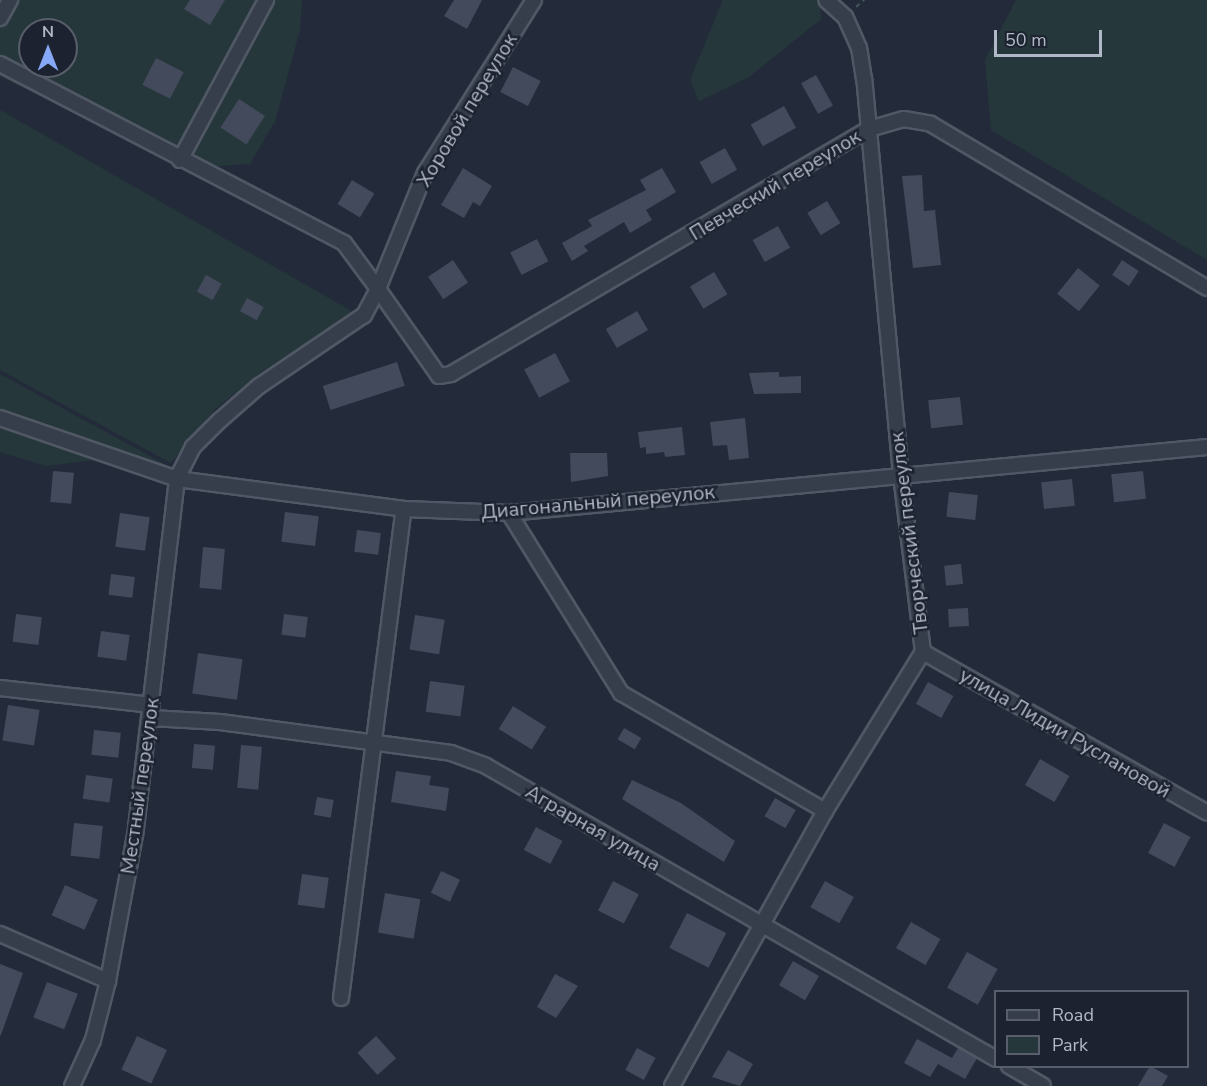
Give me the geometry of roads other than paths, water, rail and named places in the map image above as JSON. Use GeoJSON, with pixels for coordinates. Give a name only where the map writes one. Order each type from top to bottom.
{"type":"FeatureCollection","features":[{"type":"Feature","properties":{"kind":"street"},"geometry":{"type":"LineString","coordinates":[[0,18],[10,0]]}},
{"type":"Feature","properties":{"kind":"street"},"geometry":{"type":"LineString","coordinates":[[180,160],[266,0]]}},
{"type":"Feature","properties":{"kind":"street","name":"Хоровой переулок"},"geometry":{"type":"LineString","coordinates":[[177,479],[193,447],[219,420],[259,386],[364,315],[378,289],[425,173],[534,0]]}},
{"type":"Feature","properties":{"kind":"street","name":"Творческий переулок"},"geometry":{"type":"LineString","coordinates":[[672,1086],[825,811],[923,652],[901,475],[869,129],[859,48],[845,17],[826,0]]}},
{"type":"Feature","properties":{"kind":"street","name":"Певческий переулок"},"geometry":{"type":"LineString","coordinates":[[0,64],[180,160],[344,243],[378,289],[429,369],[439,376],[451,374],[869,129],[904,119],[931,124],[1207,288]]}},
{"type":"Feature","properties":{"kind":"street","name":"Диагональный переулок"},"geometry":{"type":"LineString","coordinates":[[0,418],[177,479],[404,509],[509,513],[1207,447]]}},
{"type":"Feature","properties":{"kind":"street","name":"Местный переулок"},"geometry":{"type":"LineString","coordinates":[[72,1086],[93,1040],[108,981],[151,712],[177,479]]}},
{"type":"Feature","properties":{"kind":"street"},"geometry":{"type":"LineString","coordinates":[[340,998],[404,509]]}},
{"type":"Feature","properties":{"kind":"street"},"geometry":{"type":"LineString","coordinates":[[509,513],[621,693],[825,811]]}},
{"type":"Feature","properties":{"kind":"street","name":"улица Лидии Руслановой"},"geometry":{"type":"LineString","coordinates":[[923,652],[1205,808]]}},
{"type":"Feature","properties":{"kind":"street","name":"Аграрная улица"},"geometry":{"type":"LineString","coordinates":[[0,688],[372,744],[451,753],[486,766],[762,927],[994,1058]]}},
{"type":"Feature","properties":{"kind":"street"},"geometry":{"type":"LineString","coordinates":[[0,934],[108,981]]}},
{"type":"Feature","properties":{"kind":"street"},"geometry":{"type":"LineString","coordinates":[[1012,1068],[1043,1086]]}}]}
